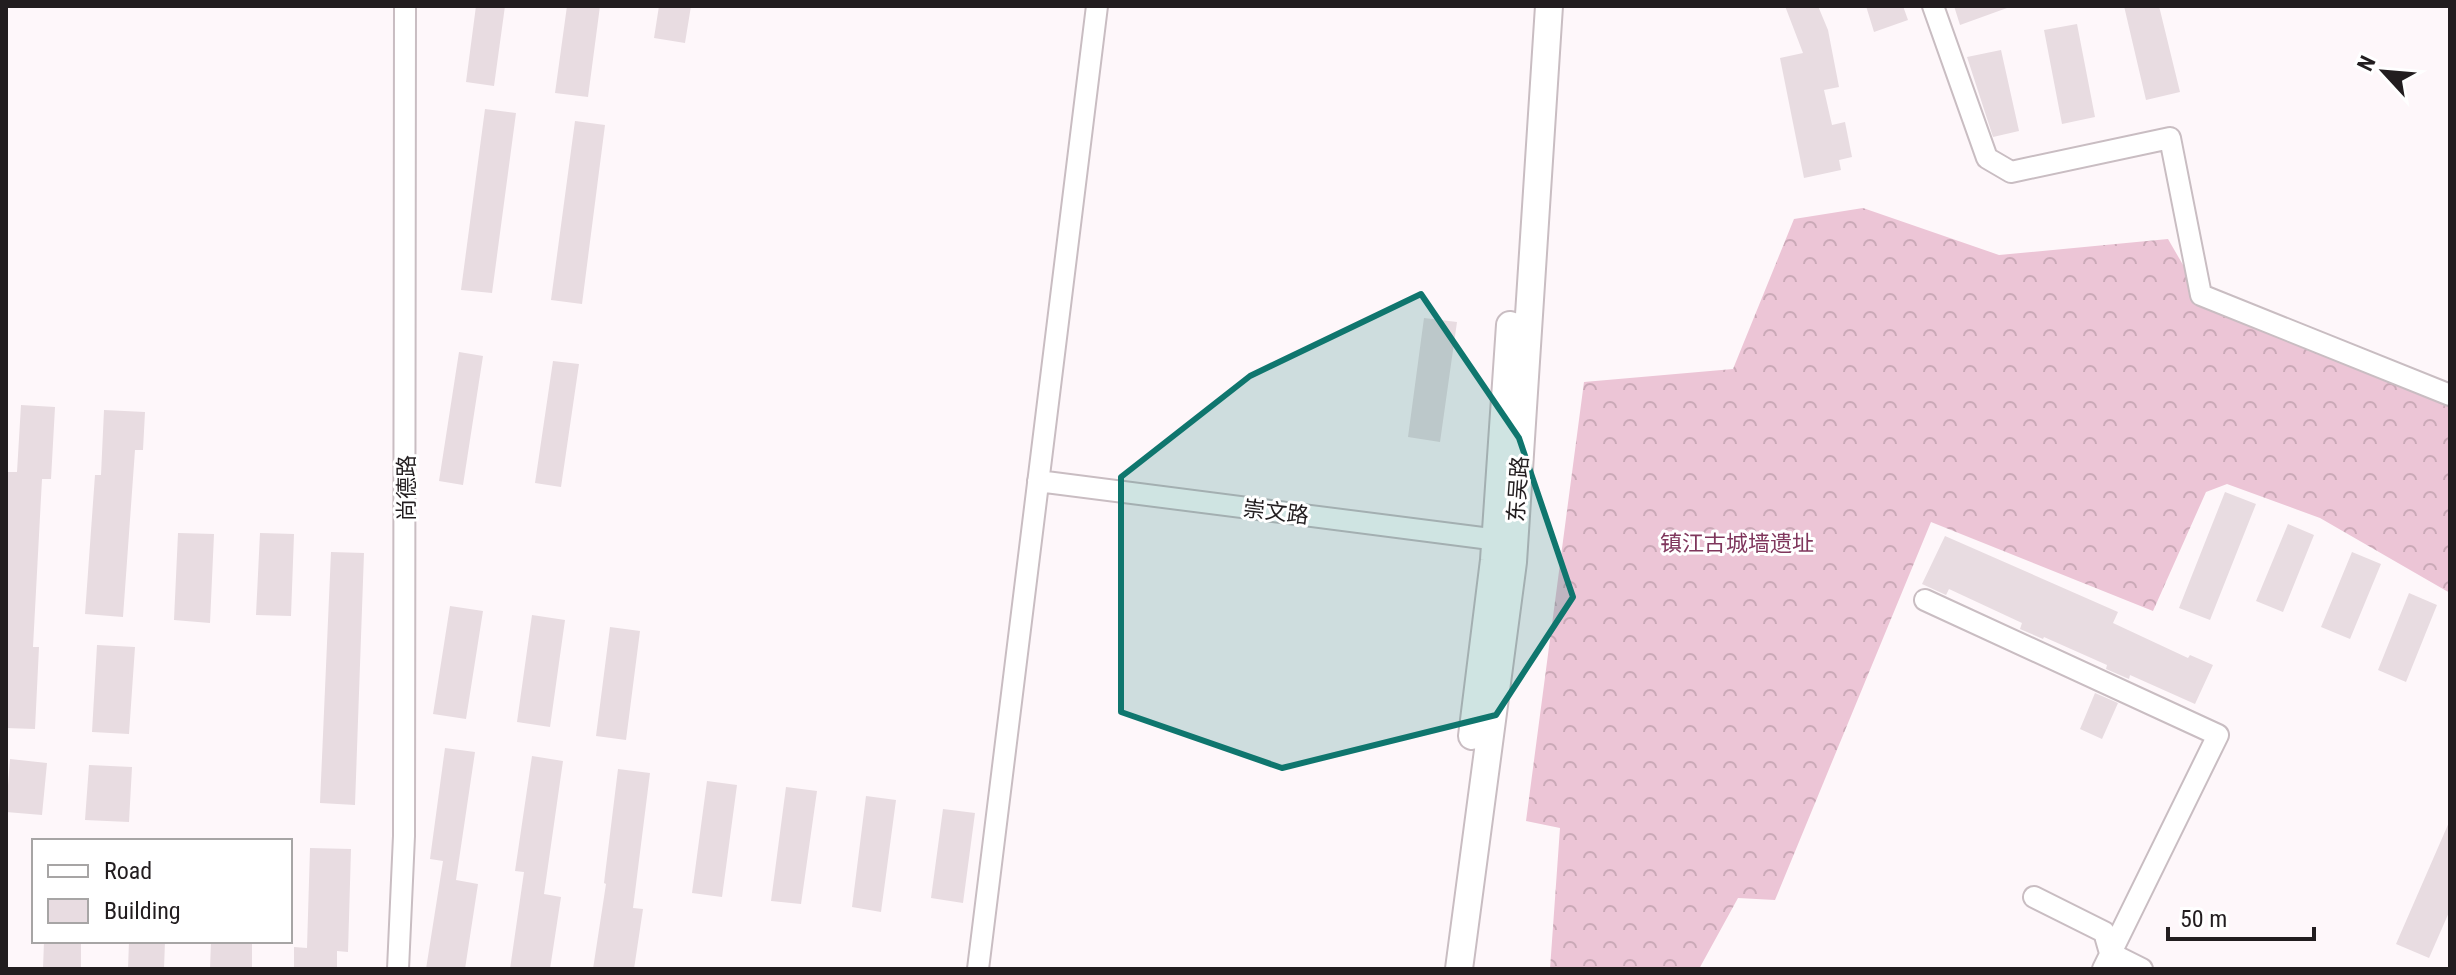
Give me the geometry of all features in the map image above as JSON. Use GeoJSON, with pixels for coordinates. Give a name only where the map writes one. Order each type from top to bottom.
{"type":"FeatureCollection","features":[{"type":"Feature","properties":{"kind":"main road","name":"东吴路"},"geometry":{"type":"LineString","coordinates":[[1443,969],[1505,541],[1533,6]]}},
{"type":"Feature","properties":{"kind":"main road","name":"东吴路"},"geometry":{"type":"LineString","coordinates":[[1459,969],[1505,541],[1549,6]]}},
{"type":"Feature","properties":{"kind":"street","name":"尚德路"},"geometry":{"type":"LineString","coordinates":[[398,969],[404,836],[405,6]]}},
{"type":"Feature","properties":{"kind":"street"},"geometry":{"type":"LineString","coordinates":[[978,969],[1097,6]]}},
{"type":"Feature","properties":{"kind":"street"},"geometry":{"type":"LineString","coordinates":[[1933,6],[1987,158],[2011,172],[2170,138],[2201,295],[2450,395]]}},
{"type":"Feature","properties":{"kind":"street","name":"崇文路"},"geometry":{"type":"LineString","coordinates":[[1038,481],[1505,541]]}},
{"type":"Feature","properties":{"kind":"street"},"geometry":{"type":"LineString","coordinates":[[1925,600],[2218,735],[2107,961]]}},
{"type":"Feature","properties":{"kind":"street"},"geometry":{"type":"LineString","coordinates":[[2034,897],[2104,932],[2107,961]]}},
{"type":"Feature","properties":{"kind":"street"},"geometry":{"type":"LineString","coordinates":[[2107,961],[2142,969]]}},
{"type":"Feature","properties":{"kind":"highlighted area"},"geometry":{"type":"Polygon","coordinates":[[[1421,294],[1519,438],[1573,597],[1496,715],[1282,768],[1121,712],[1121,477],[1250,376],[1421,294]]]}},
{"type":"Feature","properties":{"kind":"green space","name":"镇江古城墙遗址"},"geometry":{"type":"Polygon","coordinates":[[[1863,208],[1999,255],[2168,239],[2201,296],[2450,395],[2450,593],[2320,518],[2227,484],[2206,492],[2153,611],[1931,522],[1775,900],[1738,898],[1699,969],[1550,969],[1560,828],[1526,821],[1584,382],[1733,369],[1794,219],[1863,208]]]}},
{"type":"Feature","properties":{"kind":"building"},"geometry":{"type":"Polygon","coordinates":[[[476,6],[505,6],[494,86],[466,82],[476,6]]]}},
{"type":"Feature","properties":{"kind":"building"},"geometry":{"type":"Polygon","coordinates":[[[567,6],[600,6],[588,97],[555,93],[567,6]]]}},
{"type":"Feature","properties":{"kind":"building"},"geometry":{"type":"Polygon","coordinates":[[[659,6],[691,6],[685,43],[654,38],[659,6]]]}},
{"type":"Feature","properties":{"kind":"building"},"geometry":{"type":"Polygon","coordinates":[[[1785,6],[1818,6],[1828,30],[1839,87],[1824,90],[1832,125],[1845,122],[1852,157],[1839,160],[1841,170],[1804,178],[1780,58],[1803,53],[1785,6]]]}},
{"type":"Feature","properties":{"kind":"building"},"geometry":{"type":"Polygon","coordinates":[[[1866,6],[1903,6],[1908,20],[1874,32],[1866,6]]]}},
{"type":"Feature","properties":{"kind":"building"},"geometry":{"type":"Polygon","coordinates":[[[1954,6],[2007,6],[2007,8],[1960,25],[1954,6]]]}},
{"type":"Feature","properties":{"kind":"building"},"geometry":{"type":"Polygon","coordinates":[[[2124,6],[2159,6],[2180,92],[2146,100],[2124,6]]]}},
{"type":"Feature","properties":{"kind":"building"},"geometry":{"type":"Polygon","coordinates":[[[2077,24],[2095,117],[2062,124],[2044,30],[2077,24]]]}},
{"type":"Feature","properties":{"kind":"building"},"geometry":{"type":"Polygon","coordinates":[[[2001,50],[2019,131],[1993,137],[1967,57],[2001,50]]]}},
{"type":"Feature","properties":{"kind":"building"},"geometry":{"type":"Polygon","coordinates":[[[485,109],[516,113],[492,293],[461,290],[485,109]]]}},
{"type":"Feature","properties":{"kind":"building"},"geometry":{"type":"Polygon","coordinates":[[[575,121],[605,125],[582,304],[551,300],[575,121]]]}},
{"type":"Feature","properties":{"kind":"building"},"geometry":{"type":"Polygon","coordinates":[[[1424,318],[1457,322],[1440,442],[1408,437],[1424,318]]]}},
{"type":"Feature","properties":{"kind":"building"},"geometry":{"type":"Polygon","coordinates":[[[459,352],[483,356],[463,485],[439,481],[459,352]]]}},
{"type":"Feature","properties":{"kind":"building"},"geometry":{"type":"Polygon","coordinates":[[[553,361],[579,364],[561,487],[535,483],[553,361]]]}},
{"type":"Feature","properties":{"kind":"building"},"geometry":{"type":"Polygon","coordinates":[[[21,405],[55,407],[51,479],[42,479],[33,647],[39,647],[35,729],[6,728],[6,472],[17,472],[21,405]]]}},
{"type":"Feature","properties":{"kind":"building"},"geometry":{"type":"Polygon","coordinates":[[[104,410],[145,412],[143,450],[135,450],[123,617],[85,614],[95,475],[101,475],[104,410]]]}},
{"type":"Feature","properties":{"kind":"building"},"geometry":{"type":"Polygon","coordinates":[[[2225,492],[2256,504],[2210,620],[2179,608],[2225,492]]]}},
{"type":"Feature","properties":{"kind":"building"},"geometry":{"type":"Polygon","coordinates":[[[2288,524],[2314,535],[2283,612],[2256,601],[2288,524]]]}},
{"type":"Feature","properties":{"kind":"building"},"geometry":{"type":"Polygon","coordinates":[[[178,533],[214,534],[210,623],[174,620],[178,533]]]}},
{"type":"Feature","properties":{"kind":"building"},"geometry":{"type":"Polygon","coordinates":[[[260,533],[294,534],[291,616],[256,615],[260,533]]]}},
{"type":"Feature","properties":{"kind":"building"},"geometry":{"type":"Polygon","coordinates":[[[1945,536],[2118,612],[2113,623],[2188,658],[2190,655],[2213,665],[2195,704],[2130,675],[2129,679],[2106,669],[2107,665],[2020,629],[2022,623],[1949,589],[1946,595],[1922,584],[1945,536]]]}},
{"type":"Feature","properties":{"kind":"building"},"geometry":{"type":"Polygon","coordinates":[[[331,552],[364,553],[355,805],[320,803],[331,552]]]}},
{"type":"Feature","properties":{"kind":"building"},"geometry":{"type":"Polygon","coordinates":[[[2352,552],[2381,564],[2350,639],[2321,627],[2352,552]]]}},
{"type":"Feature","properties":{"kind":"building"},"geometry":{"type":"Polygon","coordinates":[[[2409,593],[2437,605],[2406,682],[2378,670],[2409,593]]]}},
{"type":"Feature","properties":{"kind":"building"},"geometry":{"type":"Polygon","coordinates":[[[450,606],[483,611],[466,719],[433,714],[450,606]]]}},
{"type":"Feature","properties":{"kind":"building"},"geometry":{"type":"Polygon","coordinates":[[[532,615],[565,620],[550,727],[517,722],[532,615]]]}},
{"type":"Feature","properties":{"kind":"building"},"geometry":{"type":"Polygon","coordinates":[[[610,627],[640,631],[626,740],[596,736],[610,627]]]}},
{"type":"Feature","properties":{"kind":"building"},"geometry":{"type":"Polygon","coordinates":[[[97,645],[135,647],[129,734],[92,732],[97,645]]]}},
{"type":"Feature","properties":{"kind":"building"},"geometry":{"type":"Polygon","coordinates":[[[2095,693],[2118,703],[2102,739],[2080,729],[2095,693]]]}},
{"type":"Feature","properties":{"kind":"building"},"geometry":{"type":"Polygon","coordinates":[[[445,748],[475,752],[456,880],[478,884],[465,969],[426,969],[443,861],[430,859],[445,748]]]}},
{"type":"Feature","properties":{"kind":"building"},"geometry":{"type":"Polygon","coordinates":[[[532,756],[563,761],[544,894],[561,897],[550,969],[510,969],[524,872],[515,871],[532,756]]]}},
{"type":"Feature","properties":{"kind":"building"},"geometry":{"type":"Polygon","coordinates":[[[10,759],[47,763],[42,815],[6,812],[10,759]]]}},
{"type":"Feature","properties":{"kind":"building"},"geometry":{"type":"Polygon","coordinates":[[[89,765],[132,767],[129,822],[85,820],[89,765]]]}},
{"type":"Feature","properties":{"kind":"building"},"geometry":{"type":"Polygon","coordinates":[[[618,769],[650,773],[633,908],[643,909],[634,969],[593,969],[606,884],[618,769]]]}},
{"type":"Feature","properties":{"kind":"building"},"geometry":{"type":"Polygon","coordinates":[[[707,781],[737,785],[722,897],[692,893],[707,781]]]}},
{"type":"Feature","properties":{"kind":"building"},"geometry":{"type":"Polygon","coordinates":[[[786,787],[817,791],[801,904],[771,901],[786,787]]]}},
{"type":"Feature","properties":{"kind":"building"},"geometry":{"type":"Polygon","coordinates":[[[866,796],[896,800],[881,912],[852,907],[866,796]]]}},
{"type":"Feature","properties":{"kind":"building"},"geometry":{"type":"Polygon","coordinates":[[[943,809],[975,813],[963,903],[931,898],[943,809]]]}},
{"type":"Feature","properties":{"kind":"building"},"geometry":{"type":"Polygon","coordinates":[[[2450,820],[2450,910],[2429,958],[2396,944],[2450,820]]]}},
{"type":"Feature","properties":{"kind":"building"},"geometry":{"type":"Polygon","coordinates":[[[310,848],[351,849],[348,952],[337,951],[337,969],[294,969],[294,947],[307,948],[310,848]]]}},
{"type":"Feature","properties":{"kind":"building"},"geometry":{"type":"Polygon","coordinates":[[[44,943],[81,943],[81,969],[43,969],[44,943]]]}},
{"type":"Feature","properties":{"kind":"building"},"geometry":{"type":"Polygon","coordinates":[[[129,943],[165,943],[164,969],[128,969],[129,943]]]}},
{"type":"Feature","properties":{"kind":"building"},"geometry":{"type":"Polygon","coordinates":[[[211,943],[252,943],[252,969],[210,969],[211,943]]]}}]}
